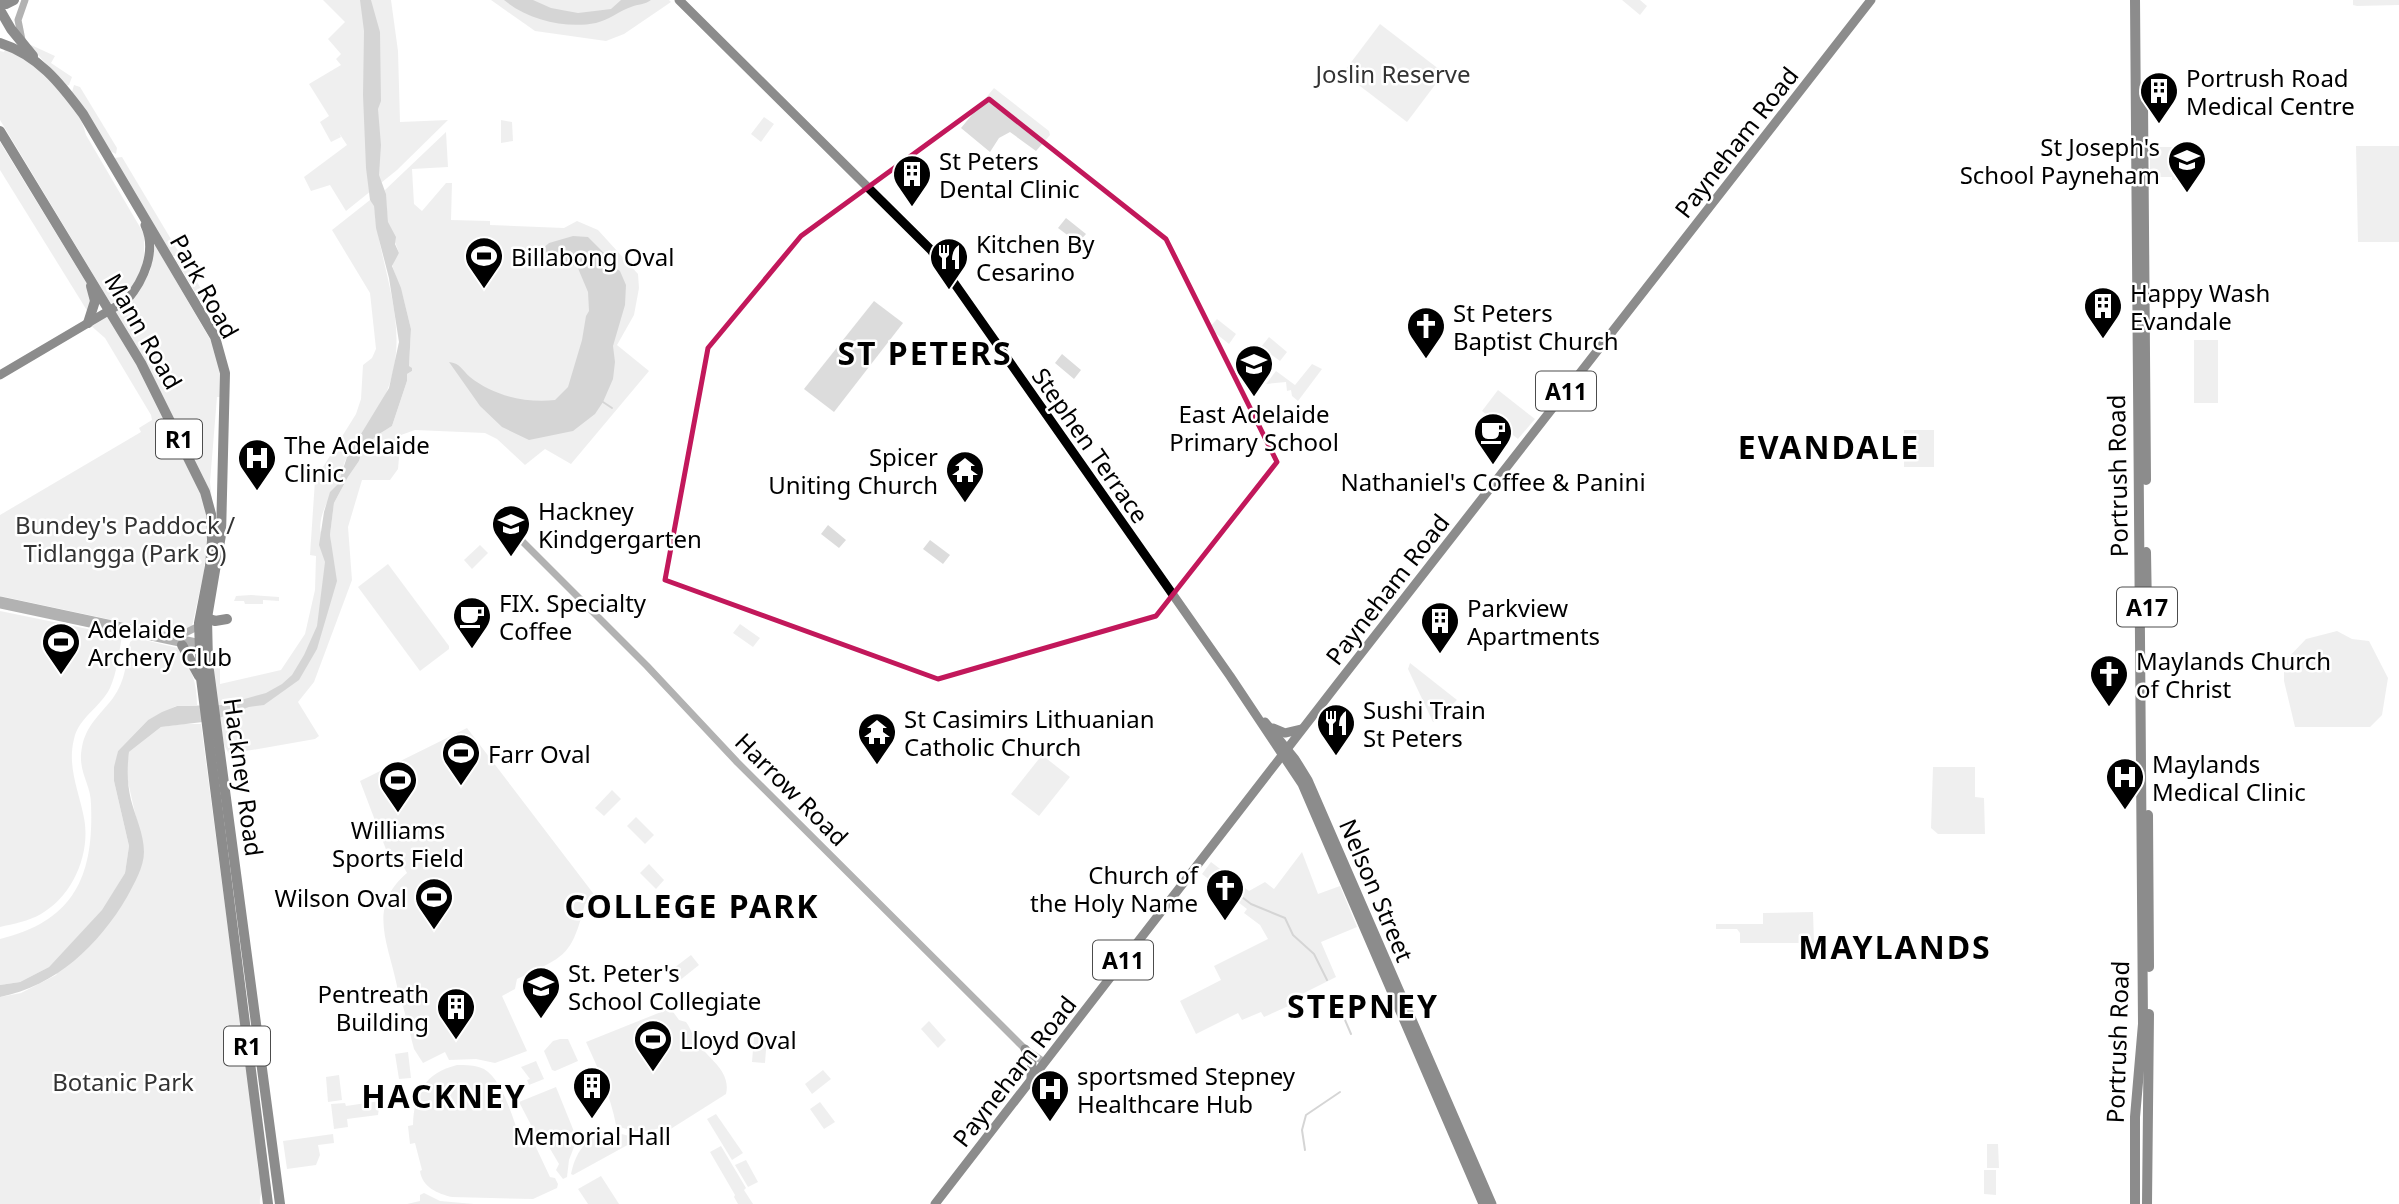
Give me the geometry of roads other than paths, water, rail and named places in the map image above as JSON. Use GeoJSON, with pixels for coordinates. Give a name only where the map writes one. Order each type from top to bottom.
{"type":"FeatureCollection","features":[{"type":"Feature","properties":{"kind":"highway"},"geometry":{"type":"LineString","coordinates":[[0,2],[6,4],[15,0]]}},
{"type":"Feature","properties":{"kind":"highway","name":"Portrush Road"},"geometry":{"type":"LineString","coordinates":[[2135,0],[2143,1024],[2137,1082],[2135,1204]]}},
{"type":"Feature","properties":{"kind":"highway","name":"Portrush Road"},"geometry":{"type":"LineString","coordinates":[[2142,0],[2150,1040],[2147,1204]]}},
{"type":"Feature","properties":{"kind":"highway"},"geometry":{"type":"LineString","coordinates":[[1,19],[42,66]]}},
{"type":"Feature","properties":{"kind":"highway","name":"Park Road"},"geometry":{"type":"LineString","coordinates":[[0,43],[19,50],[42,66],[61,85],[83,114],[215,337],[225,373],[221,535],[201,646]]}},
{"type":"Feature","properties":{"kind":"highway","name":"Mann Road"},"geometry":{"type":"LineString","coordinates":[[0,131],[110,309],[154,388],[205,492],[211,514],[212,540],[199,626],[201,646]]}},
{"type":"Feature","properties":{"kind":"highway"},"geometry":{"type":"LineString","coordinates":[[80,262],[94,293],[95,301],[88,323]]}},
{"type":"Feature","properties":{"kind":"highway"},"geometry":{"type":"LineString","coordinates":[[2137,396],[2146,411],[2138,426]]}},
{"type":"Feature","properties":{"kind":"highway"},"geometry":{"type":"LineString","coordinates":[[207,618],[215,621],[228,619]]}},
{"type":"Feature","properties":{"kind":"highway"},"geometry":{"type":"LineString","coordinates":[[179,641],[205,678]]}},
{"type":"Feature","properties":{"kind":"highway","name":"Hackney Road"},"geometry":{"type":"LineString","coordinates":[[201,646],[213,740],[222,854],[268,1204]]}},
{"type":"Feature","properties":{"kind":"highway","name":"Hackney Road"},"geometry":{"type":"LineString","coordinates":[[213,740],[221,763],[234,853],[280,1204]]}},
{"type":"Feature","properties":{"kind":"highway"},"geometry":{"type":"LineString","coordinates":[[215,783],[221,763]]}},
{"type":"Feature","properties":{"kind":"highway"},"geometry":{"type":"LineString","coordinates":[[222,854],[234,853]]}},
{"type":"Feature","properties":{"kind":"highway"},"geometry":{"type":"LineString","coordinates":[[245,1031],[255,1010]]}},
{"type":"Feature","properties":{"kind":"highway"},"geometry":{"type":"LineString","coordinates":[[2137,1082],[2145,1046],[2150,1040],[2143,1024]]}},
{"type":"Feature","properties":{"kind":"highway"},"geometry":{"type":"LineString","coordinates":[[274,1204],[276,1177]]}},
{"type":"Feature","properties":{"kind":"main road","name":"Stephen Terrace"},"geometry":{"type":"LineString","coordinates":[[679,0],[931,250],[1285,753]]}},
{"type":"Feature","properties":{"kind":"main road","name":"Payneham Road"},"geometry":{"type":"LineString","coordinates":[[935,1204],[1871,0]]}},
{"type":"Feature","properties":{"kind":"main road"},"geometry":{"type":"LineString","coordinates":[[0,374],[127,300],[141,283],[148,259],[148,232],[136,207]]}},
{"type":"Feature","properties":{"kind":"main road","name":"Stephen Terrace"},"geometry":{"type":"LineString","coordinates":[[1253,711],[1267,724],[1285,753]]}},
{"type":"Feature","properties":{"kind":"main road"},"geometry":{"type":"LineString","coordinates":[[1267,724],[1285,733],[1304,728]]}},
{"type":"Feature","properties":{"kind":"main road","name":"Nelson Street"},"geometry":{"type":"LineString","coordinates":[[1285,753],[1308,780],[1321,820],[1438,1089],[1492,1204]]}},
{"type":"Feature","properties":{"kind":"main road"},"geometry":{"type":"LineString","coordinates":[[1025,1049],[1032,1062],[1031,1079]]}},
{"type":"Feature","properties":{"kind":"main road","name":"Nelson Street"},"geometry":{"type":"LineString","coordinates":[[1438,1089],[1483,1204]]}},
{"type":"Feature","properties":{"kind":"street"},"geometry":{"type":"LineString","coordinates":[[1,19],[15,0]]}},
{"type":"Feature","properties":{"kind":"street"},"geometry":{"type":"LineString","coordinates":[[25,0],[18,23],[26,48]]}},
{"type":"Feature","properties":{"kind":"street","name":"Harrow Road"},"geometry":{"type":"LineString","coordinates":[[518,537],[647,666],[737,762],[1025,1049],[1044,1062]]}},
{"type":"Feature","properties":{"kind":"street"},"geometry":{"type":"LineString","coordinates":[[0,603],[201,646]]}},
{"type":"Feature","properties":{"kind":"street"},"geometry":{"type":"LineString","coordinates":[[179,641],[199,626]]}},
{"type":"Feature","properties":{"kind":"waterway"},"geometry":{"type":"LineString","coordinates":[[603,402],[612,408]]}},
{"type":"Feature","properties":{"kind":"waterway"},"geometry":{"type":"LineString","coordinates":[[1213,875],[1251,904],[1285,918],[1293,935],[1314,954],[1327,980]]}},
{"type":"Feature","properties":{"kind":"waterway"},"geometry":{"type":"LineString","coordinates":[[1339,1006],[1351,1034]]}},
{"type":"Feature","properties":{"kind":"waterway"},"geometry":{"type":"LineString","coordinates":[[1305,1150],[1302,1130],[1306,1115],[1340,1092]]}},
{"type":"Feature","properties":{"kind":"place","name":"Portrush Road Medical Centre"},"geometry":{"type":"Point","coordinates":[2159,125]}},
{"type":"Feature","properties":{"kind":"place","name":"St Joseph's School Payneham"},"geometry":{"type":"Point","coordinates":[2187,194]}},
{"type":"Feature","properties":{"kind":"place","name":"St Peters Dental Clinic"},"geometry":{"type":"Point","coordinates":[912,208]}},
{"type":"Feature","properties":{"kind":"place","name":"Billabong Oval"},"geometry":{"type":"Point","coordinates":[484,290]}},
{"type":"Feature","properties":{"kind":"place","name":"Kitchen By Cesarino"},"geometry":{"type":"Point","coordinates":[949,291]}},
{"type":"Feature","properties":{"kind":"place","name":"Happy Wash Evandale"},"geometry":{"type":"Point","coordinates":[2103,340]}},
{"type":"Feature","properties":{"kind":"place","name":"St Peters Baptist Church"},"geometry":{"type":"Point","coordinates":[1426,360]}},
{"type":"Feature","properties":{"kind":"place","name":"East Adelaide Primary School"},"geometry":{"type":"Point","coordinates":[1254,398]}},
{"type":"Feature","properties":{"kind":"place","name":"Nathaniel's Coffee & Panini"},"geometry":{"type":"Point","coordinates":[1493,466]}},
{"type":"Feature","properties":{"kind":"place","name":"The Adelaide Clinic"},"geometry":{"type":"Point","coordinates":[257,492]}},
{"type":"Feature","properties":{"kind":"place","name":"Spicer Uniting Church"},"geometry":{"type":"Point","coordinates":[965,504]}},
{"type":"Feature","properties":{"kind":"place","name":"Hackney Kindgergarten"},"geometry":{"type":"Point","coordinates":[511,558]}},
{"type":"Feature","properties":{"kind":"place","name":"FIX. Specialty Coffee"},"geometry":{"type":"Point","coordinates":[472,650]}},
{"type":"Feature","properties":{"kind":"place","name":"Parkview Apartments"},"geometry":{"type":"Point","coordinates":[1440,655]}},
{"type":"Feature","properties":{"kind":"place","name":"Adelaide Archery Club"},"geometry":{"type":"Point","coordinates":[61,676]}},
{"type":"Feature","properties":{"kind":"place","name":"Maylands Church of Christ"},"geometry":{"type":"Point","coordinates":[2109,708]}},
{"type":"Feature","properties":{"kind":"place","name":"Sushi Train St Peters"},"geometry":{"type":"Point","coordinates":[1336,757]}},
{"type":"Feature","properties":{"kind":"place","name":"St Casimirs Lithuanian Catholic Church"},"geometry":{"type":"Point","coordinates":[877,766]}},
{"type":"Feature","properties":{"kind":"place","name":"Farr Oval"},"geometry":{"type":"Point","coordinates":[461,787]}},
{"type":"Feature","properties":{"kind":"place","name":"Maylands Medical Clinic"},"geometry":{"type":"Point","coordinates":[2125,811]}},
{"type":"Feature","properties":{"kind":"place","name":"Williams Sports Field"},"geometry":{"type":"Point","coordinates":[398,814]}},
{"type":"Feature","properties":{"kind":"place","name":"Church of the Holy Name"},"geometry":{"type":"Point","coordinates":[1225,922]}},
{"type":"Feature","properties":{"kind":"place","name":"Wilson Oval"},"geometry":{"type":"Point","coordinates":[434,931]}},
{"type":"Feature","properties":{"kind":"place","name":"St. Peter's School Collegiate"},"geometry":{"type":"Point","coordinates":[541,1020]}},
{"type":"Feature","properties":{"kind":"place","name":"Pentreath Building"},"geometry":{"type":"Point","coordinates":[456,1041]}},
{"type":"Feature","properties":{"kind":"place","name":"Lloyd Oval"},"geometry":{"type":"Point","coordinates":[653,1073]}},
{"type":"Feature","properties":{"kind":"place","name":"Memorial Hall"},"geometry":{"type":"Point","coordinates":[592,1120]}},
{"type":"Feature","properties":{"kind":"place","name":"sportsmed Stepney Healthcare Hub"},"geometry":{"type":"Point","coordinates":[1050,1123]}},
{"type":"Feature","properties":{"kind":"district","name":"ST PETERS"},"geometry":{"type":"Point","coordinates":[925,352]}},
{"type":"Feature","properties":{"kind":"district","name":"EVANDALE"},"geometry":{"type":"Point","coordinates":[1829,446]}},
{"type":"Feature","properties":{"kind":"district","name":"COLLEGE PARK"},"geometry":{"type":"Point","coordinates":[692,905]}},
{"type":"Feature","properties":{"kind":"district","name":"MAYLANDS"},"geometry":{"type":"Point","coordinates":[1895,946]}},
{"type":"Feature","properties":{"kind":"district","name":"STEPNEY"},"geometry":{"type":"Point","coordinates":[1363,1005]}},
{"type":"Feature","properties":{"kind":"district","name":"HACKNEY"},"geometry":{"type":"Point","coordinates":[444,1095]}},
{"type":"Feature","properties":{"kind":"park label","name":"Joslin Reserve"},"geometry":{"type":"Point","coordinates":[1393,73]}},
{"type":"Feature","properties":{"kind":"park label","name":"Bundey's Paddock / Tidlangga (Park 9)"},"geometry":{"type":"Point","coordinates":[125,538]}},
{"type":"Feature","properties":{"kind":"park label","name":"Botanic Park"},"geometry":{"type":"Point","coordinates":[123,1081]}}]}
